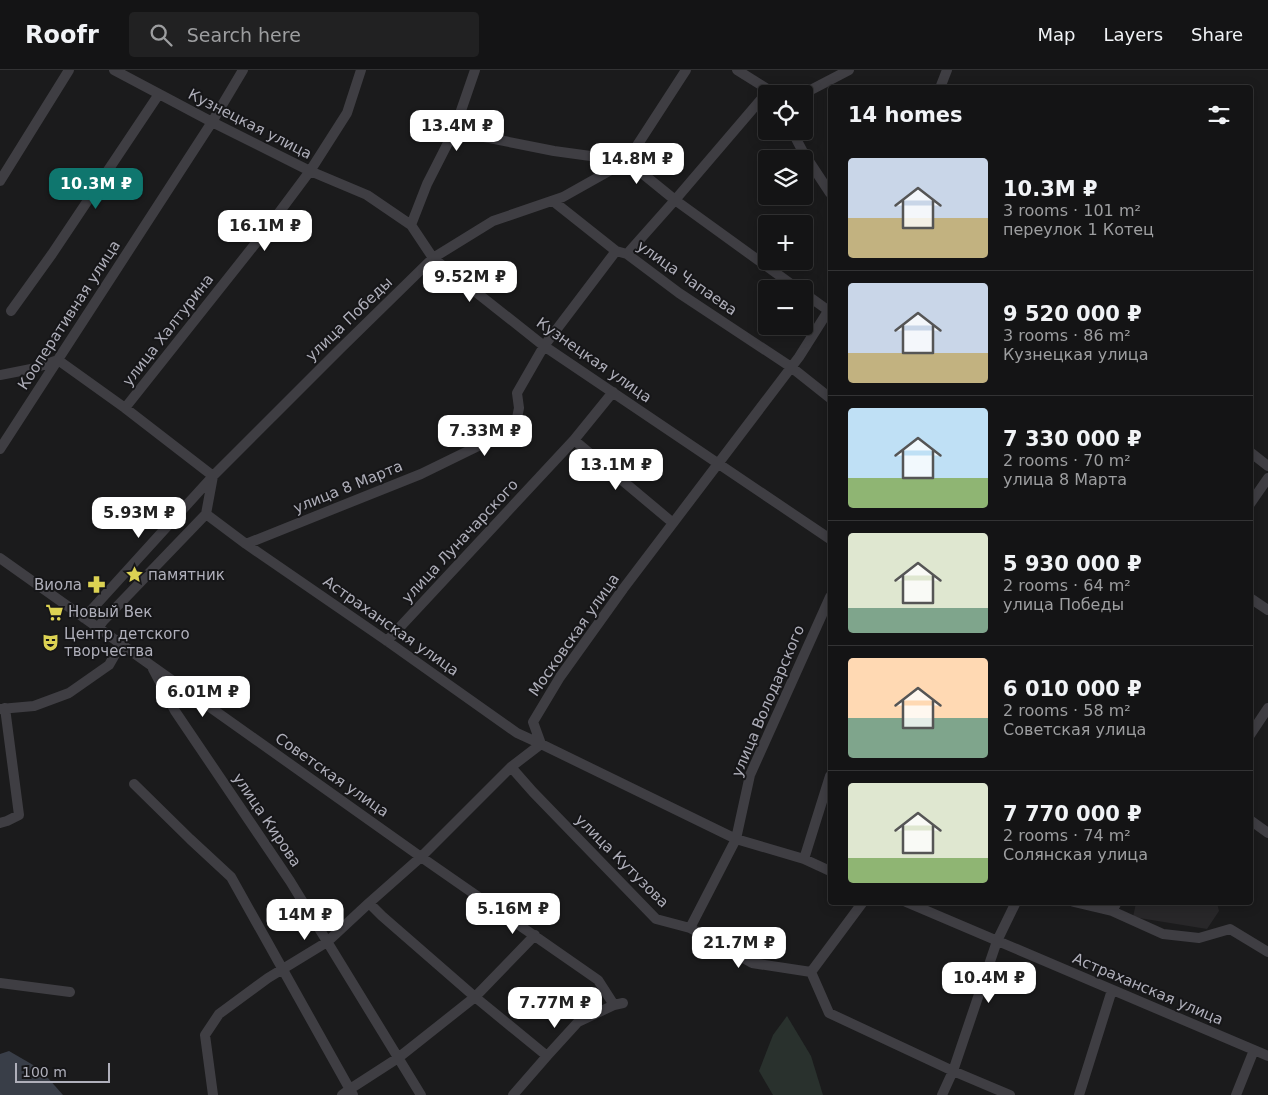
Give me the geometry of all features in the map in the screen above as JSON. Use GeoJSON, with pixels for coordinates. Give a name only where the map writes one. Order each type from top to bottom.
{"type":"FeatureCollection","features":[{"type":"Feature","properties":{"kind":"street"},"geometry":{"type":"LineString","coordinates":[[0,181],[69,70]]}},
{"type":"Feature","properties":{"kind":"street","name":"Кузнецкая улица"},"geometry":{"type":"LineString","coordinates":[[114,70],[310,171],[367,195],[411,224],[433,258],[544,346],[828,538]]}},
{"type":"Feature","properties":{"kind":"street","name":"Кооперативная улица"},"geometry":{"type":"LineString","coordinates":[[0,449],[212,122],[243,70]]}},
{"type":"Feature","properties":{"kind":"street","name":"улица Халтурина"},"geometry":{"type":"LineString","coordinates":[[125,408],[263,234],[310,171],[347,113],[360,70]]}},
{"type":"Feature","properties":{"kind":"street"},"geometry":{"type":"LineString","coordinates":[[411,224],[427,184],[454,131],[475,70]]}},
{"type":"Feature","properties":{"kind":"street","name":"улица Победы"},"geometry":{"type":"LineString","coordinates":[[84,618],[213,476],[340,348],[433,258],[493,221],[563,197],[627,161],[686,70]]}},
{"type":"Feature","properties":{"kind":"street"},"geometry":{"type":"LineString","coordinates":[[737,70],[760,85]]}},
{"type":"Feature","properties":{"kind":"street"},"geometry":{"type":"LineString","coordinates":[[813,88],[849,70]]}},
{"type":"Feature","properties":{"kind":"street"},"geometry":{"type":"LineString","coordinates":[[941,85],[947,70]]}},
{"type":"Feature","properties":{"kind":"street"},"geometry":{"type":"LineString","coordinates":[[11,311],[52,254],[159,94]]}},
{"type":"Feature","properties":{"kind":"street","name":"улица 8 Марта"},"geometry":{"type":"LineString","coordinates":[[246,544],[421,474],[516,428],[519,408],[517,393],[544,346],[621,253],[675,200],[758,106]]}},
{"type":"Feature","properties":{"kind":"street"},"geometry":{"type":"LineString","coordinates":[[454,131],[554,151],[627,161],[675,200],[786,280]]}},
{"type":"Feature","properties":{"kind":"street"},"geometry":{"type":"LineString","coordinates":[[797,140],[828,190]]}},
{"type":"Feature","properties":{"kind":"street","name":"улица Чапаева"},"geometry":{"type":"LineString","coordinates":[[553,201],[621,253],[791,367],[828,396]]}},
{"type":"Feature","properties":{"kind":"street"},"geometry":{"type":"LineString","coordinates":[[813,299],[828,309]]}},
{"type":"Feature","properties":{"kind":"street","name":"Московская улица"},"geometry":{"type":"LineString","coordinates":[[541,744],[533,722],[560,677],[623,589],[791,367],[828,312]]}},
{"type":"Feature","properties":{"kind":"street"},"geometry":{"type":"LineString","coordinates":[[0,375],[31,370],[58,360],[125,408],[213,476],[206,514],[98,628]]}},
{"type":"Feature","properties":{"kind":"street","name":"улица Луначарского"},"geometry":{"type":"LineString","coordinates":[[387,641],[574,440],[613,392]]}},
{"type":"Feature","properties":{"kind":"street"},"geometry":{"type":"LineString","coordinates":[[574,440],[673,523]]}},
{"type":"Feature","properties":{"kind":"street"},"geometry":{"type":"LineString","coordinates":[[1253,454],[1268,466]]}},
{"type":"Feature","properties":{"kind":"street"},"geometry":{"type":"LineString","coordinates":[[1253,500],[1268,478]]}},
{"type":"Feature","properties":{"kind":"street","name":"Астраханская улица"},"geometry":{"type":"LineString","coordinates":[[206,514],[517,733],[736,839],[804,859],[828,869]]}},
{"type":"Feature","properties":{"kind":"street","name":"Советская улица"},"geometry":{"type":"LineString","coordinates":[[0,558],[421,857],[598,980],[618,1004],[578,1022],[547,1056]]}},
{"type":"Feature","properties":{"kind":"street"},"geometry":{"type":"LineString","coordinates":[[1253,600],[1268,610]]}},
{"type":"Feature","properties":{"kind":"street","name":"улица Володарского"},"geometry":{"type":"LineString","coordinates":[[690,928],[736,839],[750,775],[828,601]]}},
{"type":"Feature","properties":{"kind":"street"},"geometry":{"type":"LineString","coordinates":[[0,823],[20,815],[3,708],[34,706],[69,693],[109,665],[121,644]]}},
{"type":"Feature","properties":{"kind":"street","name":"улица Кирова"},"geometry":{"type":"LineString","coordinates":[[151,666],[175,711],[290,881],[421,1095]]}},
{"type":"Feature","properties":{"kind":"street"},"geometry":{"type":"LineString","coordinates":[[1253,730],[1268,708]]}},
{"type":"Feature","properties":{"kind":"street"},"geometry":{"type":"LineString","coordinates":[[213,1095],[205,1036],[219,1014],[282,969],[327,942],[421,857],[512,767],[541,744]]}},
{"type":"Feature","properties":{"kind":"street","name":"улица Кутузова"},"geometry":{"type":"LineString","coordinates":[[512,767],[533,792],[656,918],[690,928],[752,962],[811,972]]}},
{"type":"Feature","properties":{"kind":"street"},"geometry":{"type":"LineString","coordinates":[[804,859],[828,782]]}},
{"type":"Feature","properties":{"kind":"street"},"geometry":{"type":"LineString","coordinates":[[134,784],[231,877],[348,1093],[398,1058],[475,997],[535,935]]}},
{"type":"Feature","properties":{"kind":"street"},"geometry":{"type":"LineString","coordinates":[[1253,822],[1268,833]]}},
{"type":"Feature","properties":{"kind":"street"},"geometry":{"type":"LineString","coordinates":[[369,903],[475,997],[547,1056],[513,1095]]}},
{"type":"Feature","properties":{"kind":"street"},"geometry":{"type":"LineString","coordinates":[[861,905],[811,972],[829,1013],[953,1071],[1010,1095]]}},
{"type":"Feature","properties":{"kind":"street","name":"Астраханская улица"},"geometry":{"type":"LineString","coordinates":[[913,905],[1268,1056]]}},
{"type":"Feature","properties":{"kind":"street"},"geometry":{"type":"LineString","coordinates":[[942,1095],[953,1071],[997,941],[1015,905]]}},
{"type":"Feature","properties":{"kind":"street"},"geometry":{"type":"LineString","coordinates":[[1098,905],[1114,907],[1164,934],[1200,938],[1230,929],[1268,952]]}},
{"type":"Feature","properties":{"kind":"street"},"geometry":{"type":"LineString","coordinates":[[0,984],[70,992]]}},
{"type":"Feature","properties":{"kind":"street"},"geometry":{"type":"LineString","coordinates":[[1080,1095],[1112,990]]}},
{"type":"Feature","properties":{"kind":"street"},"geometry":{"type":"LineString","coordinates":[[1236,1095],[1254,1050]]}},
{"type":"Feature","properties":{"kind":"shaded area"},"geometry":{"type":"Polygon","coordinates":[[[1136,905],[1218,905],[1219,911],[1207,929],[1133,917],[1136,905]]]}},
{"type":"Feature","properties":{"kind":"shaded area"},"geometry":{"type":"Polygon","coordinates":[[[787,1016],[811,1056],[823,1095],[773,1095],[759,1071],[773,1035],[787,1016]]]}},
{"type":"Feature","properties":{"kind":"shaded area"},"geometry":{"type":"Polygon","coordinates":[[[9,1051],[40,1069],[63,1095],[0,1095],[0,1054],[9,1051]]]}},
{"type":"Feature","properties":{"kind":"place","name":"памятник"},"geometry":{"type":"Point","coordinates":[134,575]}},
{"type":"Feature","properties":{"kind":"place","name":"Виола"},"geometry":{"type":"Point","coordinates":[96,585]}},
{"type":"Feature","properties":{"kind":"place","name":"Новый Век"},"geometry":{"type":"Point","coordinates":[54,612]}},
{"type":"Feature","properties":{"kind":"place","name":"Центр детского творчества"},"geometry":{"type":"Point","coordinates":[50,643]}}]}
